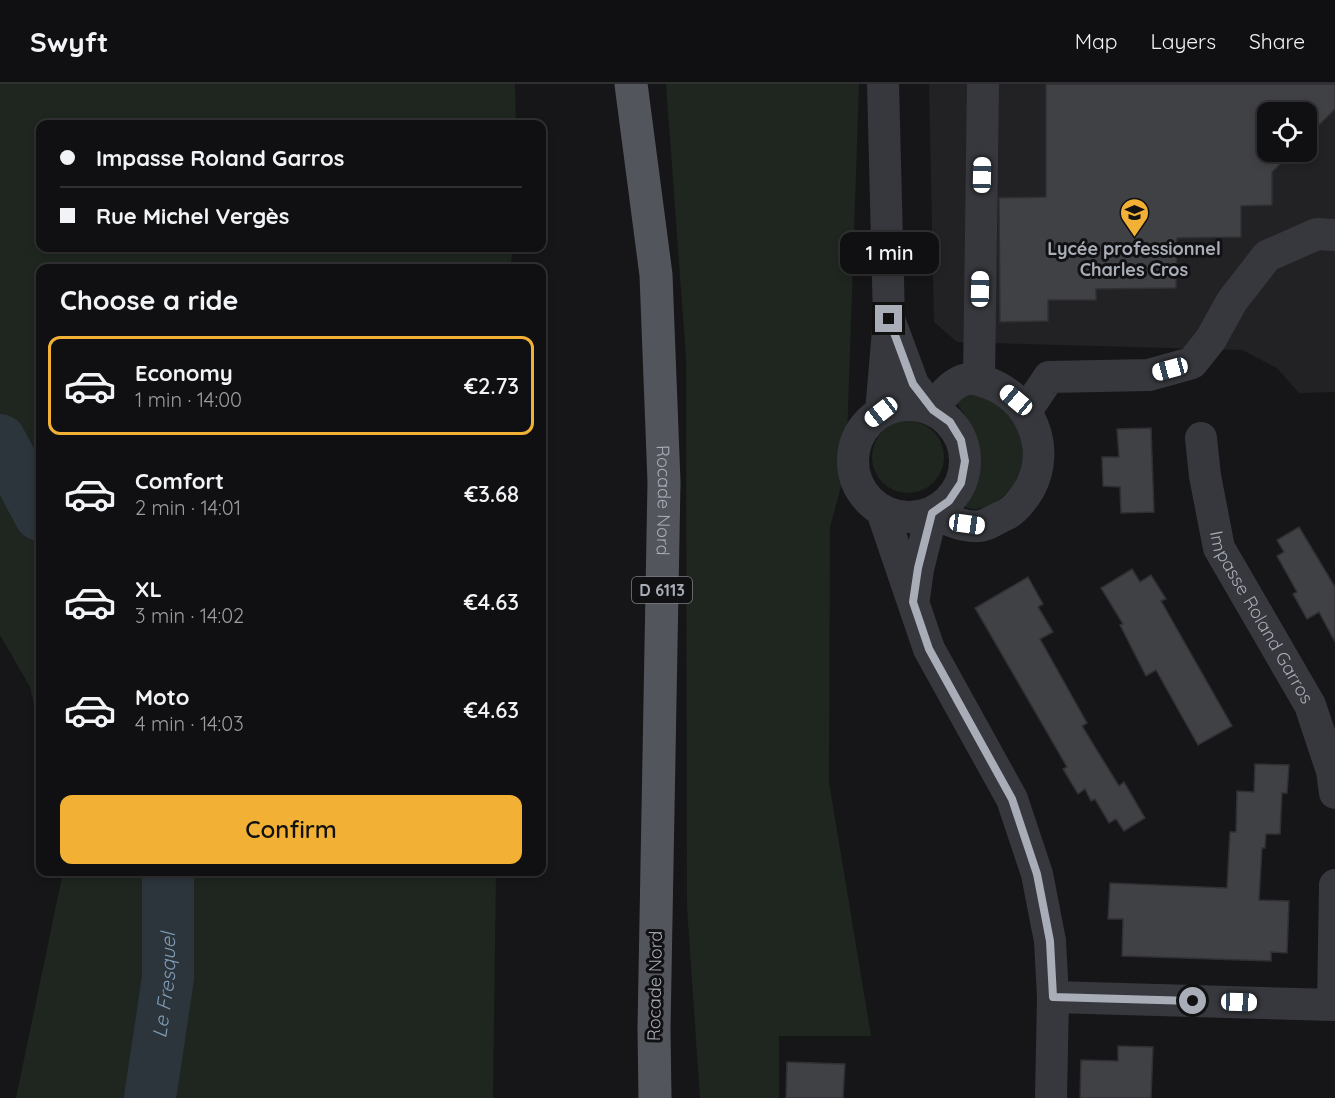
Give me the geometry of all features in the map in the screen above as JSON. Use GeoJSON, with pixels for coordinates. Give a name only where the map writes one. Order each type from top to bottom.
{"type":"FeatureCollection","features":[{"type":"Feature","properties":{"kind":"main road","name":"Rocade Nord"},"geometry":{"type":"LineString","coordinates":[[631,84],[656,275],[664,482],[654,1017],[656,1098]]}},
{"type":"Feature","properties":{"kind":"street"},"geometry":{"type":"LineString","coordinates":[[881,412],[889,319],[883,84]]}},
{"type":"Feature","properties":{"kind":"street"},"geometry":{"type":"LineString","coordinates":[[979,380],[983,84]]}},
{"type":"Feature","properties":{"kind":"street"},"geometry":{"type":"LineString","coordinates":[[1026,411],[1049,377],[1149,375],[1192,363],[1211,339],[1232,301],[1267,256],[1317,234],[1335,235]]}},
{"type":"Feature","properties":{"kind":"street"},"geometry":{"type":"LineString","coordinates":[[889,319],[913,384],[933,410],[950,422],[961,440],[965,461],[961,483],[949,501],[932,513],[907,518],[882,511],[868,501],[858,486],[853,470],[853,453],[858,436],[868,422],[881,412],[907,405],[933,410]]}},
{"type":"Feature","properties":{"kind":"street"},"geometry":{"type":"LineString","coordinates":[[932,513],[951,522],[982,526],[1010,513],[1025,497],[1038,466],[1039,447],[1026,411],[1006,392],[979,380],[963,380],[946,391],[933,410]]}},
{"type":"Feature","properties":{"kind":"street","name":"Impasse Roland Garros"},"geometry":{"type":"LineString","coordinates":[[1201,438],[1205,476],[1219,548],[1310,705],[1332,771],[1335,793]]}},
{"type":"Feature","properties":{"kind":"street"},"geometry":{"type":"LineString","coordinates":[[882,511],[929,649],[1012,799],[1037,874],[1050,941],[1053,997],[1051,1098]]}},
{"type":"Feature","properties":{"kind":"street"},"geometry":{"type":"LineString","coordinates":[[913,602],[918,568],[932,513]]}},
{"type":"Feature","properties":{"kind":"street"},"geometry":{"type":"LineString","coordinates":[[1053,997],[1333,1005],[1335,885]]}},
{"type":"Feature","properties":{"kind":"shaded area"},"geometry":{"type":"Polygon","coordinates":[[[0,84],[515,84],[516,120],[36,120],[36,252],[512,252],[511,264],[36,264],[36,714],[30,687],[0,635],[0,84]]]}},
{"type":"Feature","properties":{"kind":"shaded area"},"geometry":{"type":"Polygon","coordinates":[[[666,84],[859,84],[846,469],[830,527],[829,782],[871,1036],[779,1036],[779,1098],[700,1098],[687,907],[686,358],[666,84]]]}},
{"type":"Feature","properties":{"kind":"shaded area","name":"Lycée professionnel Charles Cros"},"geometry":{"type":"Polygon","coordinates":[[[929,84],[1335,84],[1335,392],[1299,393],[1277,368],[1242,350],[957,342],[934,322],[929,84]]]}},
{"type":"Feature","properties":{"kind":"shaded area"},"geometry":{"type":"Polygon","coordinates":[[[967,395],[988,399],[1004,409],[1015,424],[1021,442],[1022,461],[1017,479],[1005,495],[977,509],[967,508],[961,504],[975,476],[979,452],[972,428],[956,402],[967,395]]]}},
{"type":"Feature","properties":{"kind":"shaded area"},"geometry":{"type":"Polygon","coordinates":[[[908,421],[928,427],[938,437],[944,457],[938,477],[928,487],[908,493],[888,487],[878,477],[872,457],[878,437],[888,427],[908,421]]]}},
{"type":"Feature","properties":{"kind":"shaded area"},"geometry":{"type":"Polygon","coordinates":[[[62,876],[496,876],[493,1098],[16,1098],[62,876]]]}},
{"type":"Feature","properties":{"kind":"building"},"geometry":{"type":"Polygon","coordinates":[[[1046,84],[1335,84],[1335,109],[1317,127],[1317,102],[1257,102],[1257,162],[1282,162],[1272,172],[1272,205],[1241,206],[1241,237],[1177,238],[1176,288],[1096,289],[1096,300],[1048,300],[1048,321],[1000,322],[999,198],[1046,197],[1046,84]]]}},
{"type":"Feature","properties":{"kind":"building"},"geometry":{"type":"Polygon","coordinates":[[[1151,428],[1154,512],[1121,513],[1120,487],[1103,486],[1102,457],[1119,457],[1117,429],[1151,428]]]}},
{"type":"Feature","properties":{"kind":"building"},"geometry":{"type":"Polygon","coordinates":[[[1299,527],[1335,587],[1335,642],[1319,612],[1307,619],[1293,594],[1297,592],[1277,556],[1284,552],[1277,540],[1299,527]]]}},
{"type":"Feature","properties":{"kind":"building"},"geometry":{"type":"Polygon","coordinates":[[[1132,569],[1140,582],[1151,575],[1166,599],[1161,601],[1232,726],[1198,745],[1156,670],[1146,676],[1120,625],[1123,624],[1101,588],[1132,569]]]}},
{"type":"Feature","properties":{"kind":"building"},"geometry":{"type":"Polygon","coordinates":[[[1028,577],[1043,604],[1038,607],[1053,632],[1040,639],[1087,723],[1082,726],[1119,786],[1124,782],[1145,818],[1124,831],[1116,819],[1109,823],[1095,799],[1091,801],[1085,789],[1078,794],[1063,769],[1067,767],[975,608],[1028,577]]]}},
{"type":"Feature","properties":{"kind":"building"},"geometry":{"type":"Polygon","coordinates":[[[1255,764],[1289,765],[1287,793],[1282,793],[1280,834],[1266,834],[1265,848],[1262,848],[1259,900],[1289,901],[1287,953],[1271,952],[1271,961],[1122,956],[1123,919],[1108,919],[1110,883],[1227,888],[1230,832],[1236,832],[1237,791],[1254,792],[1255,764]]]}},
{"type":"Feature","properties":{"kind":"building"},"geometry":{"type":"Polygon","coordinates":[[[1118,1046],[1153,1047],[1151,1098],[1080,1098],[1081,1060],[1118,1061],[1118,1046]]]}},
{"type":"Feature","properties":{"kind":"building"},"geometry":{"type":"Polygon","coordinates":[[[787,1062],[845,1064],[843,1098],[786,1098],[787,1062]]]}},
{"type":"Feature","properties":{"kind":"waterway","name":"Le Fresquel"},"geometry":{"type":"LineString","coordinates":[[0,440],[36,508]]}},
{"type":"Feature","properties":{"kind":"waterway","name":"Le Fresquel"},"geometry":{"type":"LineString","coordinates":[[150,1098],[168,978],[168,876]]}},
{"type":"Feature","properties":{"kind":"place","name":"Lycée professionnel Charles Cros"},"geometry":{"type":"Point","coordinates":[1134,238]}},
{"type":"Feature","properties":{"kind":"route"},"geometry":{"type":"LineString","coordinates":[[889,319],[913,384],[933,410],[950,422],[961,440],[965,461],[961,483],[949,501],[932,513],[918,568],[913,602],[929,649],[1012,799],[1037,874],[1050,941],[1053,997],[1193,1001]]}}]}
